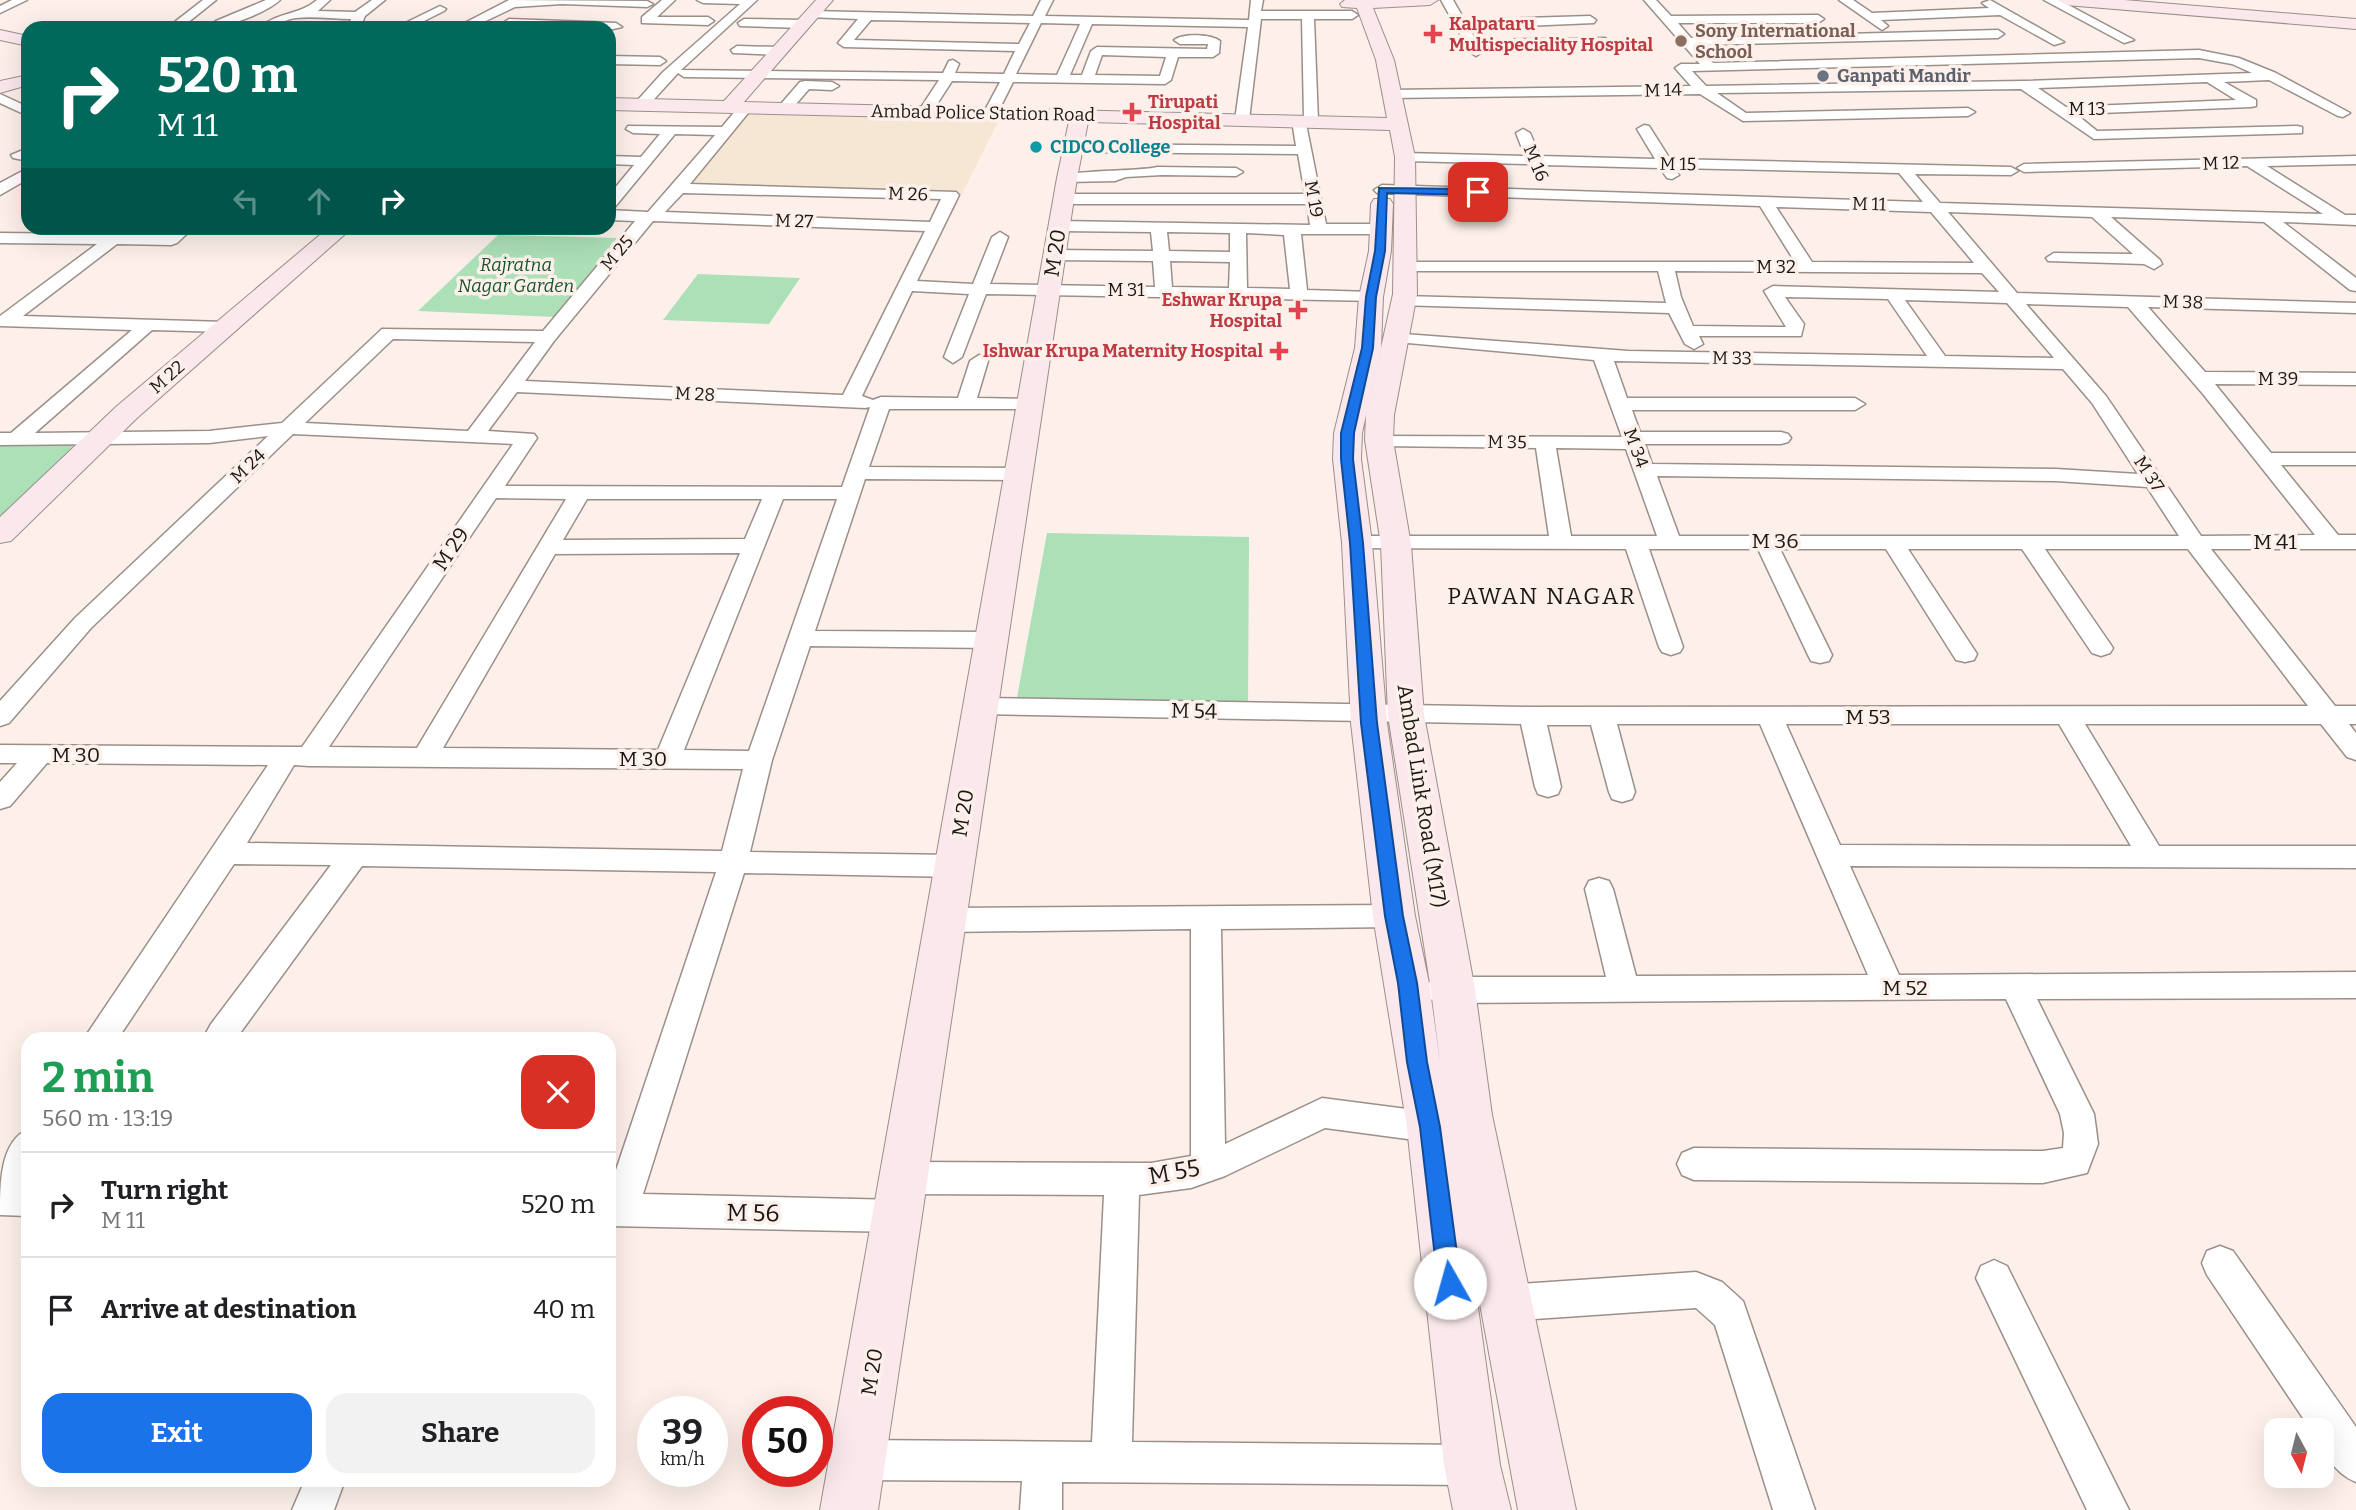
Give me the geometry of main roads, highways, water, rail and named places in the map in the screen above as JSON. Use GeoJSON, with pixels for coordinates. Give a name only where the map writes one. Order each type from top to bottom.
{"type":"FeatureCollection","features":[{"type":"Feature","properties":{"kind":"main road"},"geometry":{"type":"LineString","coordinates":[[738,107],[758,74],[825,0]]}},
{"type":"Feature","properties":{"kind":"main road"},"geometry":{"type":"LineString","coordinates":[[1355,5],[1430,0]]}},
{"type":"Feature","properties":{"kind":"main road"},"geometry":{"type":"LineString","coordinates":[[2066,0],[2356,24]]}},
{"type":"Feature","properties":{"kind":"main road","name":"Ambad Link Road (M17)"},"geometry":{"type":"LineString","coordinates":[[1355,5],[1385,60],[1393,146],[1393,288],[1397,337],[1380,415],[1379,440],[1396,545],[1406,715],[1453,990],[1469,1115],[1547,1510]]}},
{"type":"Feature","properties":{"kind":"main road"},"geometry":{"type":"LineString","coordinates":[[0,29],[21,34]]}},
{"type":"Feature","properties":{"kind":"main road"},"geometry":{"type":"LineString","coordinates":[[0,35],[21,40]]}},
{"type":"Feature","properties":{"kind":"main road"},"geometry":{"type":"LineString","coordinates":[[0,84],[21,79]]}},
{"type":"Feature","properties":{"kind":"main road","name":"Ambad Police Station Road"},"geometry":{"type":"LineString","coordinates":[[616,104],[990,114],[1064,202],[1242,120],[1305,121],[1393,146]]}},
{"type":"Feature","properties":{"kind":"main road","name":"Ambad Link Road (M17)"},"geometry":{"type":"LineString","coordinates":[[1393,146],[1382,229],[1393,288],[1368,348],[1348,433],[1347,459],[1357,543],[1368,715],[1394,916],[1430,1127],[1472,1465],[1482,1510]]}},
{"type":"Feature","properties":{"kind":"main road","name":"M 20"},"geometry":{"type":"LineString","coordinates":[[849,1510],[1064,202]]}},
{"type":"Feature","properties":{"kind":"main road","name":"M 22"},"geometry":{"type":"LineString","coordinates":[[0,534],[99,439],[333,235]]}},
{"type":"Feature","properties":{"kind":"place","name":"Kalpataru Multispeciality Hospital"},"geometry":{"type":"Point","coordinates":[1433,34]}},
{"type":"Feature","properties":{"kind":"place","name":"Sony International School"},"geometry":{"type":"Point","coordinates":[1681,41]}},
{"type":"Feature","properties":{"kind":"place","name":"Ganpati Mandir"},"geometry":{"type":"Point","coordinates":[1823,76]}},
{"type":"Feature","properties":{"kind":"place","name":"Tirupati Hospital"},"geometry":{"type":"Point","coordinates":[1132,112]}},
{"type":"Feature","properties":{"kind":"place","name":"CIDCO College"},"geometry":{"type":"Point","coordinates":[1036,147]}},
{"type":"Feature","properties":{"kind":"place","name":"Eshwar Krupa Hospital"},"geometry":{"type":"Point","coordinates":[1298,310]}},
{"type":"Feature","properties":{"kind":"place","name":"Ishwar Krupa Maternity Hospital"},"geometry":{"type":"Point","coordinates":[1279,351]}},
{"type":"Feature","properties":{"kind":"district","name":"PAWAN NAGAR"},"geometry":{"type":"Point","coordinates":[1542,596]}},
{"type":"Feature","properties":{"kind":"park label","name":"Rajratna Nagar Garden"},"geometry":{"type":"Point","coordinates":[516,275]}}]}
